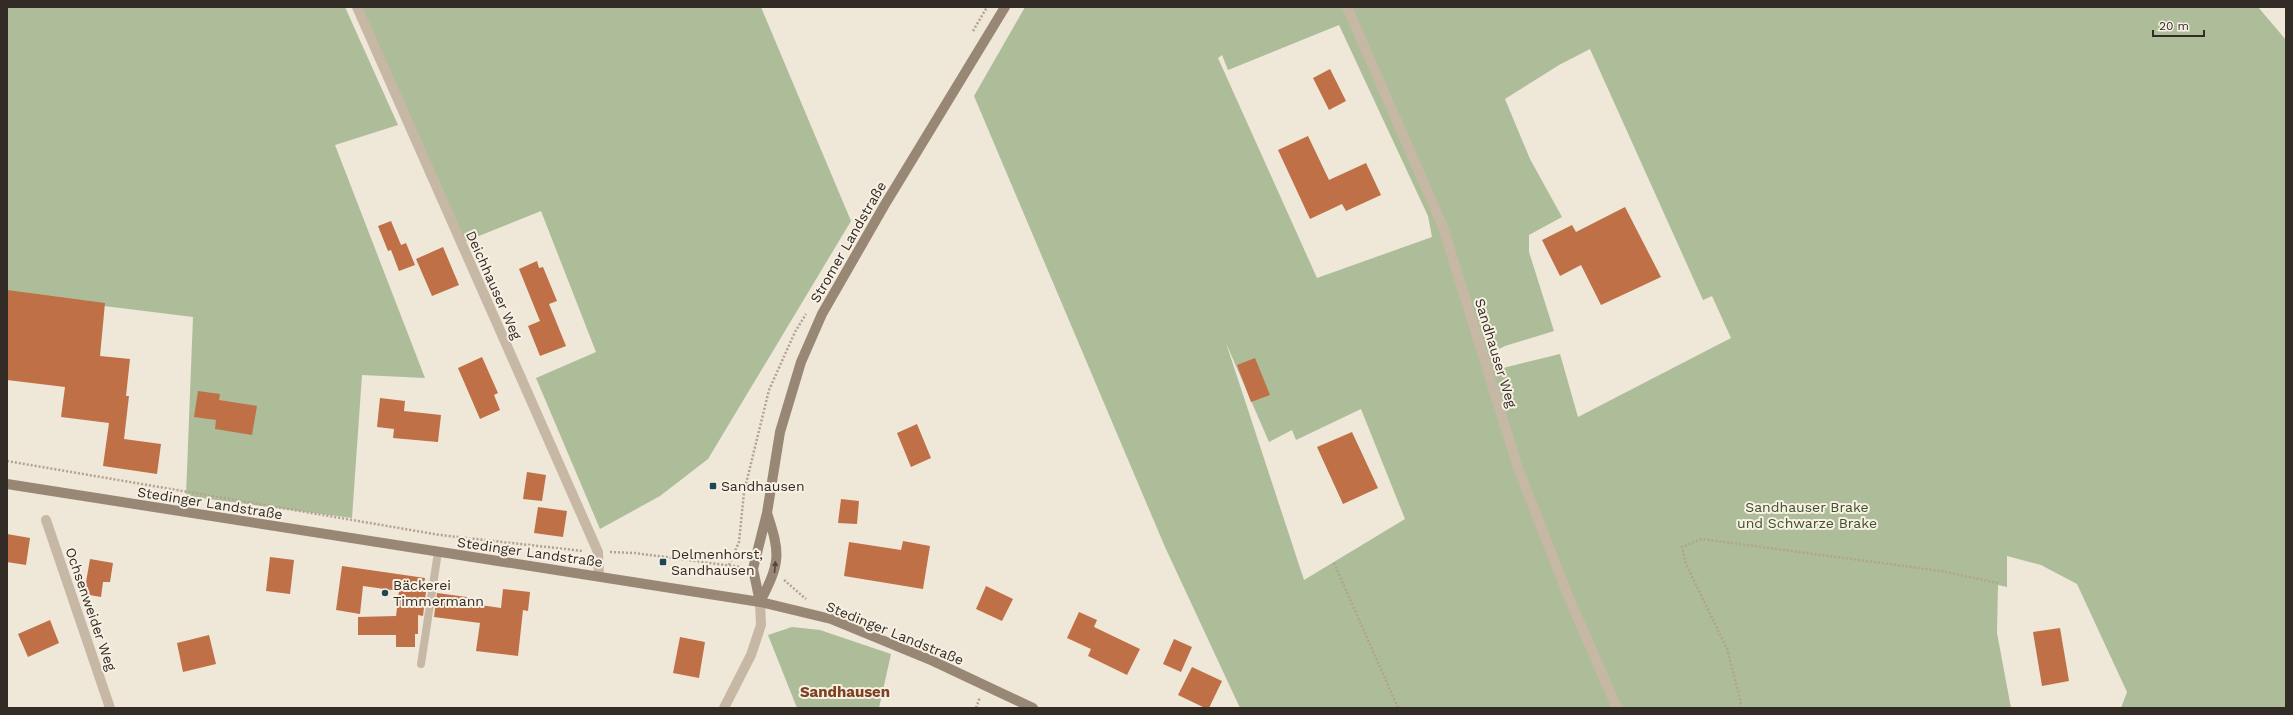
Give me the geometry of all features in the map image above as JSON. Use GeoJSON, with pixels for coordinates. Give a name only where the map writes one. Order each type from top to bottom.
{"type":"FeatureCollection","features":[{"type":"Feature","properties":{"kind":"main road","name":"Stromer Landstraße"},"geometry":{"type":"LineString","coordinates":[[760,602],[753,569],[766,513],[780,432],[801,362],[822,314],[884,206],[1005,7]]}},
{"type":"Feature","properties":{"kind":"main road","name":"Stedinger Landstraße"},"geometry":{"type":"LineString","coordinates":[[7,484],[760,602],[832,619],[933,661],[1032,708]]}},
{"type":"Feature","properties":{"kind":"main road","name":"Stromer Landstraße"},"geometry":{"type":"LineString","coordinates":[[760,602],[775,573],[777,544],[766,513]]}},
{"type":"Feature","properties":{"kind":"street","name":"Deichhauser Weg"},"geometry":{"type":"LineString","coordinates":[[357,7],[598,552],[599,576]]}},
{"type":"Feature","properties":{"kind":"street","name":"Sandhauser Weg"},"geometry":{"type":"LineString","coordinates":[[1347,7],[1443,227],[1518,468],[1569,598],[1618,708]]}},
{"type":"Feature","properties":{"kind":"street","name":"Ochsenweider Weg"},"geometry":{"type":"LineString","coordinates":[[46,520],[110,708]]}},
{"type":"Feature","properties":{"kind":"street"},"geometry":{"type":"LineString","coordinates":[[724,708],[754,647],[761,625],[760,602]]}},
{"type":"Feature","properties":{"kind":"lane"},"geometry":{"type":"LineString","coordinates":[[421,664],[438,552]]}},
{"type":"Feature","properties":{"kind":"path"},"geometry":{"type":"LineString","coordinates":[[7,461],[440,535],[598,552],[635,553],[729,565],[740,542],[744,492],[757,439]]}},
{"type":"Feature","properties":{"kind":"path"},"geometry":{"type":"LineString","coordinates":[[1740,708],[1741,702],[1728,649],[1686,564],[1682,547],[1702,539],[1941,571],[1998,583]]}},
{"type":"Feature","properties":{"kind":"path"},"geometry":{"type":"LineString","coordinates":[[1334,563],[1398,708]]}},
{"type":"Feature","properties":{"kind":"green space"},"geometry":{"type":"Polygon","coordinates":[[[7,7],[345,7],[398,125],[335,145],[425,378],[362,375],[352,518],[186,496],[193,317],[7,294],[7,7]]]}},
{"type":"Feature","properties":{"kind":"green space"},"geometry":{"type":"Polygon","coordinates":[[[361,7],[761,7],[851,221],[708,459],[660,496],[600,529],[536,378],[596,352],[541,211],[464,242],[361,7]]]}},
{"type":"Feature","properties":{"kind":"green space","name":"Sandhauser Brake und Schwarze Brake"},"geometry":{"type":"Polygon","coordinates":[[[1025,7],[2258,7],[2286,40],[2286,708],[2121,708],[2127,692],[2077,584],[2041,565],[2007,556],[2007,587],[1998,585],[1997,633],[2011,708],[1240,708],[1165,547],[974,96],[1025,7]],[[1339,25],[1228,70],[1222,55],[1218,58],[1317,278],[1432,237],[1428,216],[1339,25]],[[1590,49],[1559,65],[1505,99],[1530,159],[1562,217],[1529,235],[1529,252],[1554,331],[1505,346],[1491,353],[1495,370],[1560,354],[1578,417],[1731,338],[1712,296],[1703,300],[1590,49]],[[1226,343],[1304,580],[1405,519],[1361,409],[1296,440],[1292,430],[1269,442],[1226,343]]]}},
{"type":"Feature","properties":{"kind":"green space"},"geometry":{"type":"Polygon","coordinates":[[[792,627],[820,630],[891,654],[879,708],[797,708],[768,635],[792,627]]]}},
{"type":"Feature","properties":{"kind":"building"},"geometry":{"type":"Polygon","coordinates":[[[1330,69],[1346,101],[1329,110],[1313,78],[1330,69]]]}},
{"type":"Feature","properties":{"kind":"building"},"geometry":{"type":"Polygon","coordinates":[[[1308,136],[1329,180],[1366,163],[1381,195],[1346,211],[1342,204],[1310,219],[1278,150],[1308,136]]]}},
{"type":"Feature","properties":{"kind":"building"},"geometry":{"type":"Polygon","coordinates":[[[1625,207],[1661,277],[1601,305],[1581,265],[1560,276],[1542,240],[1572,225],[1576,232],[1625,207]]]}},
{"type":"Feature","properties":{"kind":"building"},"geometry":{"type":"Polygon","coordinates":[[[391,221],[401,245],[406,243],[415,265],[399,271],[391,250],[388,251],[378,226],[391,221]]]}},
{"type":"Feature","properties":{"kind":"building"},"geometry":{"type":"Polygon","coordinates":[[[443,247],[459,285],[432,296],[416,259],[443,247]]]}},
{"type":"Feature","properties":{"kind":"building"},"geometry":{"type":"Polygon","coordinates":[[[537,261],[539,268],[543,267],[557,301],[549,304],[566,346],[540,356],[528,326],[540,321],[519,269],[537,261]]]}},
{"type":"Feature","properties":{"kind":"building"},"geometry":{"type":"Polygon","coordinates":[[[7,290],[105,303],[100,356],[130,359],[126,396],[129,396],[124,439],[161,444],[157,474],[103,466],[109,423],[61,417],[65,387],[7,380],[7,290]]]}},
{"type":"Feature","properties":{"kind":"building"},"geometry":{"type":"Polygon","coordinates":[[[482,357],[498,393],[494,395],[500,410],[480,419],[458,368],[482,357]]]}},
{"type":"Feature","properties":{"kind":"building"},"geometry":{"type":"Polygon","coordinates":[[[1255,358],[1270,395],[1251,402],[1237,365],[1255,358]]]}},
{"type":"Feature","properties":{"kind":"building"},"geometry":{"type":"Polygon","coordinates":[[[198,391],[220,394],[219,400],[257,406],[252,435],[215,429],[216,420],[194,417],[198,391]]]}},
{"type":"Feature","properties":{"kind":"building"},"geometry":{"type":"Polygon","coordinates":[[[380,398],[405,401],[404,411],[441,415],[438,442],[393,438],[394,429],[377,427],[380,398]]]}},
{"type":"Feature","properties":{"kind":"building"},"geometry":{"type":"Polygon","coordinates":[[[917,424],[931,458],[911,467],[897,433],[917,424]]]}},
{"type":"Feature","properties":{"kind":"building"},"geometry":{"type":"Polygon","coordinates":[[[1352,432],[1378,488],[1343,504],[1317,447],[1352,432]]]}},
{"type":"Feature","properties":{"kind":"building"},"geometry":{"type":"Polygon","coordinates":[[[527,472],[546,475],[542,501],[523,499],[527,472]]]}},
{"type":"Feature","properties":{"kind":"building"},"geometry":{"type":"Polygon","coordinates":[[[841,499],[859,501],[857,524],[838,523],[841,499]]]}},
{"type":"Feature","properties":{"kind":"building"},"geometry":{"type":"Polygon","coordinates":[[[538,507],[567,511],[563,537],[534,533],[538,507]]]}},
{"type":"Feature","properties":{"kind":"building"},"geometry":{"type":"Polygon","coordinates":[[[7,534],[30,538],[26,565],[7,562],[7,534]]]}},
{"type":"Feature","properties":{"kind":"building"},"geometry":{"type":"Polygon","coordinates":[[[903,541],[930,546],[923,589],[844,576],[849,542],[901,550],[903,541]]]}},
{"type":"Feature","properties":{"kind":"building"},"geometry":{"type":"Polygon","coordinates":[[[270,557],[294,560],[290,594],[266,591],[270,557]]]}},
{"type":"Feature","properties":{"kind":"building"},"geometry":{"type":"Polygon","coordinates":[[[90,559],[113,563],[110,582],[103,582],[101,597],[84,594],[90,559]]]}},
{"type":"Feature","properties":{"kind":"building"},"geometry":{"type":"Polygon","coordinates":[[[342,566],[425,578],[423,591],[426,592],[423,616],[418,615],[418,634],[415,634],[415,647],[396,647],[396,635],[358,635],[358,617],[396,616],[399,591],[363,586],[360,614],[336,610],[342,566]]]}},
{"type":"Feature","properties":{"kind":"building"},"geometry":{"type":"Polygon","coordinates":[[[986,586],[1013,599],[1002,621],[976,609],[986,586]]]}},
{"type":"Feature","properties":{"kind":"building"},"geometry":{"type":"Polygon","coordinates":[[[503,589],[530,592],[528,611],[523,610],[518,656],[476,651],[480,623],[434,617],[437,593],[474,598],[473,604],[501,608],[503,589]]]}},
{"type":"Feature","properties":{"kind":"building"},"geometry":{"type":"Polygon","coordinates":[[[1079,612],[1097,620],[1094,627],[1140,649],[1127,675],[1088,656],[1091,649],[1067,638],[1079,612]]]}},
{"type":"Feature","properties":{"kind":"building"},"geometry":{"type":"Polygon","coordinates":[[[50,620],[59,643],[28,657],[18,634],[50,620]]]}},
{"type":"Feature","properties":{"kind":"building"},"geometry":{"type":"Polygon","coordinates":[[[2060,628],[2069,681],[2042,686],[2033,632],[2060,628]]]}},
{"type":"Feature","properties":{"kind":"building"},"geometry":{"type":"Polygon","coordinates":[[[209,635],[216,664],[183,672],[177,643],[209,635]]]}},
{"type":"Feature","properties":{"kind":"building"},"geometry":{"type":"Polygon","coordinates":[[[680,637],[705,642],[699,678],[673,673],[680,637]]]}},
{"type":"Feature","properties":{"kind":"building"},"geometry":{"type":"Polygon","coordinates":[[[1174,639],[1192,647],[1181,672],[1163,664],[1174,639]]]}},
{"type":"Feature","properties":{"kind":"building"},"geometry":{"type":"Polygon","coordinates":[[[1192,667],[1222,681],[1209,708],[1205,708],[1178,695],[1192,667]]]}},
{"type":"Feature","properties":{"kind":"place","name":"Sandhausen"},"geometry":{"type":"Point","coordinates":[713,486]}},
{"type":"Feature","properties":{"kind":"place","name":"Delmenhorst, Sandhausen"},"geometry":{"type":"Point","coordinates":[663,562]}},
{"type":"Feature","properties":{"kind":"place","name":"Bäckerei Timmermann"},"geometry":{"type":"Point","coordinates":[385,593]}},
{"type":"Feature","properties":{"kind":"district","name":"Sandhausen"},"geometry":{"type":"Point","coordinates":[845,692]}}]}
